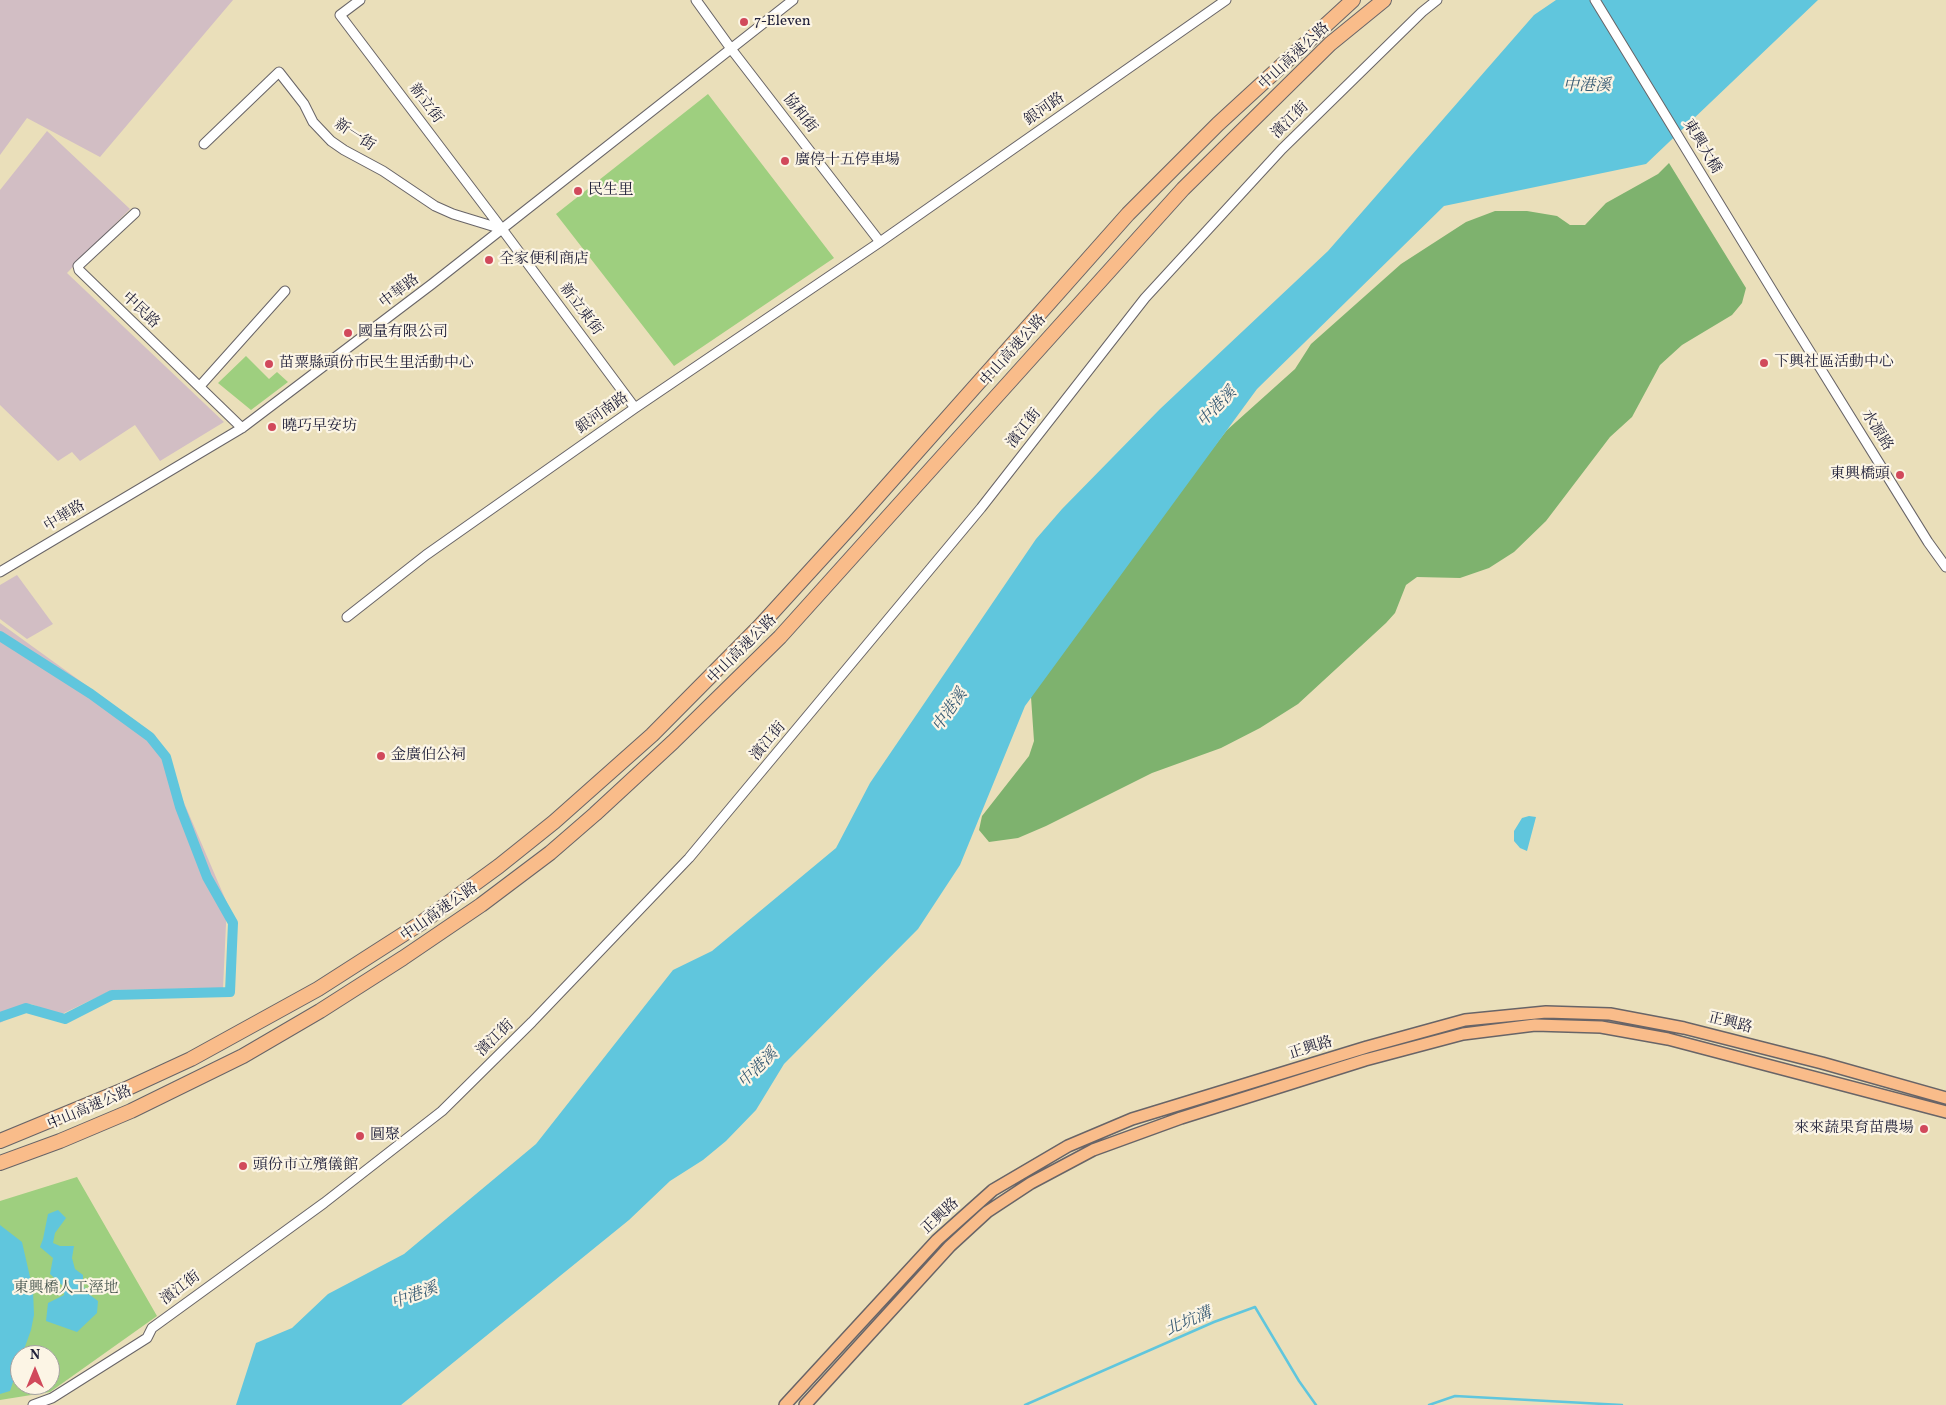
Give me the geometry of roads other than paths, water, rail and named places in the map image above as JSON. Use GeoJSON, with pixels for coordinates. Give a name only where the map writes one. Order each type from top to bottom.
{"type":"FeatureCollection","features":[{"type":"Feature","properties":{"kind":"highway","name":"中山高速公路"},"geometry":{"type":"LineString","coordinates":[[0,1141],[126,1089],[191,1059],[318,989],[421,923],[499,866],[554,822],[652,735],[760,626],[1128,214],[1218,124],[1353,0]]}},
{"type":"Feature","properties":{"kind":"highway","name":"中山高速公路"},"geometry":{"type":"LineString","coordinates":[[0,1163],[60,1141],[131,1111],[243,1056],[320,1011],[403,958],[550,853],[673,742],[780,637],[1183,189],[1330,44],[1384,0]]}},
{"type":"Feature","properties":{"kind":"main road","name":"正興路"},"geometry":{"type":"LineString","coordinates":[[785,1405],[937,1240],[993,1190],[1068,1146],[1132,1120],[1358,1050],[1465,1020],[1546,1012],[1610,1014],[1684,1028],[1822,1062],[1946,1098]]}},
{"type":"Feature","properties":{"kind":"main road","name":"正興路"},"geometry":{"type":"LineString","coordinates":[[805,1405],[950,1246],[987,1212],[1030,1183],[1093,1150],[1181,1118],[1350,1065],[1463,1034],[1536,1025],[1601,1027],[1668,1039],[1946,1112]]}},
{"type":"Feature","properties":{"kind":"street","name":"新立街"},"geometry":{"type":"LineString","coordinates":[[360,0],[340,16],[502,229]]}},
{"type":"Feature","properties":{"kind":"street","name":"協和街"},"geometry":{"type":"LineString","coordinates":[[696,0],[732,50],[880,242]]}},
{"type":"Feature","properties":{"kind":"street","name":"中華路"},"geometry":{"type":"LineString","coordinates":[[0,572],[242,428],[432,284],[732,50],[793,0]]}},
{"type":"Feature","properties":{"kind":"street","name":"銀河路"},"geometry":{"type":"LineString","coordinates":[[880,242],[1226,0]]}},
{"type":"Feature","properties":{"kind":"street","name":"濱江街"},"geometry":{"type":"LineString","coordinates":[[33,1405],[52,1398],[147,1338],[152,1328],[324,1203],[442,1111],[532,1022],[696,851],[981,508],[1145,298],[1282,149],[1422,12],[1437,0]]}},
{"type":"Feature","properties":{"kind":"street","name":"東興大橋"},"geometry":{"type":"LineString","coordinates":[[1595,0],[1783,308]]}},
{"type":"Feature","properties":{"kind":"street","name":"新一街"},"geometry":{"type":"LineString","coordinates":[[204,144],[279,72],[304,104],[313,122],[331,141],[344,150],[383,170],[435,206],[453,214],[502,229]]}},
{"type":"Feature","properties":{"kind":"street","name":"中民路"},"geometry":{"type":"LineString","coordinates":[[135,213],[78,266],[79,270],[242,428]]}},
{"type":"Feature","properties":{"kind":"street","name":"新立東街"},"geometry":{"type":"LineString","coordinates":[[502,229],[635,408]]}},
{"type":"Feature","properties":{"kind":"street","name":"銀河南路"},"geometry":{"type":"LineString","coordinates":[[347,617],[426,555],[635,408],[880,242]]}},
{"type":"Feature","properties":{"kind":"street"},"geometry":{"type":"LineString","coordinates":[[200,386],[285,291]]}},
{"type":"Feature","properties":{"kind":"street","name":"水源路"},"geometry":{"type":"LineString","coordinates":[[1783,308],[1928,542],[1946,567]]}},
{"type":"Feature","properties":{"kind":"water","name":"中港溪"},"geometry":{"type":"Polygon","coordinates":[[[1556,0],[1818,0],[1646,164],[1444,206],[1257,389],[1025,706],[960,865],[918,929],[784,1064],[756,1110],[726,1141],[703,1160],[670,1181],[629,1220],[401,1405],[236,1405],[256,1343],[292,1328],[328,1294],[404,1254],[536,1144],[673,970],[712,951],[836,848],[870,783],[1036,539],[1062,509],[1160,409],[1328,251],[1534,15],[1556,0]]]}},
{"type":"Feature","properties":{"kind":"water"},"geometry":{"type":"Polygon","coordinates":[[[1536,817],[1527,851],[1520,848],[1514,841],[1514,831],[1522,818],[1536,817]]]}},
{"type":"Feature","properties":{"kind":"water"},"geometry":{"type":"Polygon","coordinates":[[[58,1210],[66,1218],[55,1233],[53,1243],[60,1246],[74,1246],[72,1258],[75,1269],[83,1275],[83,1284],[86,1292],[98,1301],[97,1313],[77,1332],[46,1321],[48,1303],[64,1295],[64,1287],[50,1274],[53,1258],[40,1247],[48,1214],[58,1210]]]}},
{"type":"Feature","properties":{"kind":"water"},"geometry":{"type":"Polygon","coordinates":[[[0,1225],[22,1242],[33,1290],[34,1315],[26,1345],[10,1345],[10,1391],[0,1394],[0,1225]]]}},
{"type":"Feature","properties":{"kind":"waterway"},"geometry":{"type":"LineString","coordinates":[[0,636],[91,694],[150,737],[166,757],[180,807],[207,877],[233,923],[230,992],[112,995],[65,1019],[26,1008],[0,1017]]}},
{"type":"Feature","properties":{"kind":"waterway","name":"北坑溝"},"geometry":{"type":"LineString","coordinates":[[1025,1405],[1214,1322],[1255,1307],[1299,1381],[1316,1405]]}},
{"type":"Feature","properties":{"kind":"waterway","name":"北坑溝"},"geometry":{"type":"LineString","coordinates":[[1429,1405],[1455,1396],[1622,1405]]}},
{"type":"Feature","properties":{"kind":"place","name":"7-Eleven"},"geometry":{"type":"Point","coordinates":[744,22]}},
{"type":"Feature","properties":{"kind":"place","name":"廣停十五停車場"},"geometry":{"type":"Point","coordinates":[785,161]}},
{"type":"Feature","properties":{"kind":"place","name":"民生里"},"geometry":{"type":"Point","coordinates":[578,191]}},
{"type":"Feature","properties":{"kind":"place","name":"全家便利商店"},"geometry":{"type":"Point","coordinates":[489,260]}},
{"type":"Feature","properties":{"kind":"place","name":"國量有限公司"},"geometry":{"type":"Point","coordinates":[348,333]}},
{"type":"Feature","properties":{"kind":"place","name":"下興社區活動中心"},"geometry":{"type":"Point","coordinates":[1764,363]}},
{"type":"Feature","properties":{"kind":"place","name":"苗粟縣頭份巿民生里活動中心"},"geometry":{"type":"Point","coordinates":[269,364]}},
{"type":"Feature","properties":{"kind":"place","name":"曉巧早安坊"},"geometry":{"type":"Point","coordinates":[272,427]}},
{"type":"Feature","properties":{"kind":"place","name":"東興橋頭"},"geometry":{"type":"Point","coordinates":[1900,475]}},
{"type":"Feature","properties":{"kind":"place","name":"金廣伯公祠"},"geometry":{"type":"Point","coordinates":[381,756]}},
{"type":"Feature","properties":{"kind":"place","name":"來來蔬果育苗農場"},"geometry":{"type":"Point","coordinates":[1924,1129]}},
{"type":"Feature","properties":{"kind":"place","name":"圓聚"},"geometry":{"type":"Point","coordinates":[360,1136]}},
{"type":"Feature","properties":{"kind":"place","name":"頭份市立殯儀館"},"geometry":{"type":"Point","coordinates":[243,1166]}},
{"type":"Feature","properties":{"kind":"park label","name":"東興橋人工溼地"},"geometry":{"type":"Point","coordinates":[66,1289]}}]}
